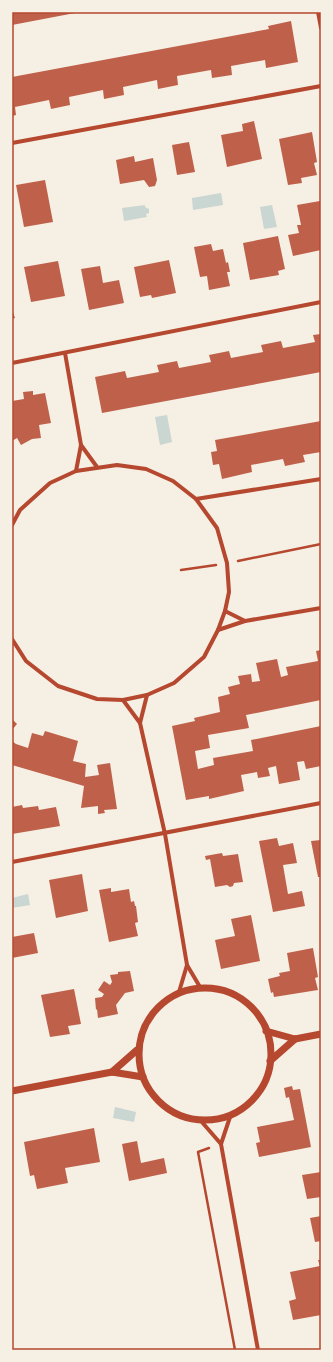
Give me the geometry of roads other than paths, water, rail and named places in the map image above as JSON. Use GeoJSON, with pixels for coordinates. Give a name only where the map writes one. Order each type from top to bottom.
{"type":"FeatureCollection","features":[{"type":"Feature","properties":{"kind":"street"},"geometry":{"type":"LineString","coordinates":[[318,12],[321,28]]}},
{"type":"Feature","properties":{"kind":"street"},"geometry":{"type":"LineString","coordinates":[[12,143],[321,86]]}},
{"type":"Feature","properties":{"kind":"street"},"geometry":{"type":"LineString","coordinates":[[12,363],[321,302]]}},
{"type":"Feature","properties":{"kind":"street"},"geometry":{"type":"LineString","coordinates":[[65,353],[81,445],[76,471]]}},
{"type":"Feature","properties":{"kind":"street"},"geometry":{"type":"LineString","coordinates":[[81,445],[97,468]]}},
{"type":"Feature","properties":{"kind":"street"},"geometry":{"type":"LineString","coordinates":[[12,525],[20,510],[50,483],[76,471],[117,465],[146,469],[173,481],[196,499],[217,528],[227,563],[229,592],[225,611],[218,630],[204,657],[174,683],[147,695],[123,700],[97,699],[58,686],[26,661],[12,639]]}},
{"type":"Feature","properties":{"kind":"street"},"geometry":{"type":"LineString","coordinates":[[196,499],[321,479]]}},
{"type":"Feature","properties":{"kind":"street"},"geometry":{"type":"LineString","coordinates":[[218,630],[245,621],[321,608]]}},
{"type":"Feature","properties":{"kind":"street"},"geometry":{"type":"LineString","coordinates":[[225,611],[245,621]]}},
{"type":"Feature","properties":{"kind":"street"},"geometry":{"type":"LineString","coordinates":[[140,723],[147,695]]}},
{"type":"Feature","properties":{"kind":"street"},"geometry":{"type":"LineString","coordinates":[[123,700],[140,723],[165,834],[187,964],[200,987]]}},
{"type":"Feature","properties":{"kind":"street"},"geometry":{"type":"LineString","coordinates":[[12,862],[321,804]]}},
{"type":"Feature","properties":{"kind":"street"},"geometry":{"type":"LineString","coordinates":[[179,992],[187,964]]}},
{"type":"Feature","properties":{"kind":"street"},"geometry":{"type":"LineString","coordinates":[[200,987],[212,988],[233,994],[251,1007],[264,1024],[270,1048],[271,1066],[264,1086],[252,1102],[230,1117],[201,1121],[176,1114],[159,1102],[146,1086],[137,1050],[144,1027],[155,1010],[179,992],[200,987]]}},
{"type":"Feature","properties":{"kind":"street"},"geometry":{"type":"LineString","coordinates":[[266,1030],[295,1039],[321,1034]]}},
{"type":"Feature","properties":{"kind":"street"},"geometry":{"type":"LineString","coordinates":[[270,1061],[295,1039]]}},
{"type":"Feature","properties":{"kind":"street"},"geometry":{"type":"LineString","coordinates":[[112,1072],[137,1050]]}},
{"type":"Feature","properties":{"kind":"street"},"geometry":{"type":"LineString","coordinates":[[12,1090],[112,1072],[143,1077]]}},
{"type":"Feature","properties":{"kind":"street"},"geometry":{"type":"LineString","coordinates":[[230,1117],[221,1144],[258,1350]]}},
{"type":"Feature","properties":{"kind":"street"},"geometry":{"type":"LineString","coordinates":[[201,1121],[221,1144]]}}]}
